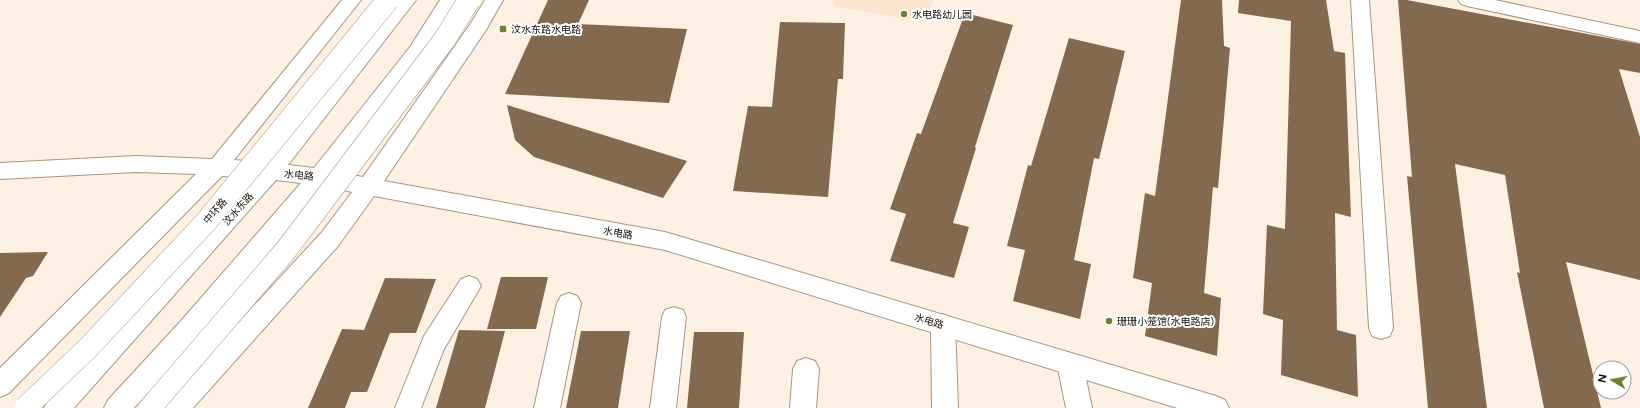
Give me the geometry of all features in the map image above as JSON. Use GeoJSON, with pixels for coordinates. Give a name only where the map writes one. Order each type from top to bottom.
{"type":"FeatureCollection","features":[{"type":"Feature","properties":{"kind":"main road"},"geometry":{"type":"LineString","coordinates":[[0,385],[217,167],[352,0]]}},
{"type":"Feature","properties":{"kind":"main road","name":"中环路"},"geometry":{"type":"LineString","coordinates":[[25,408],[88,348],[205,223],[388,0]]}},
{"type":"Feature","properties":{"kind":"main road","name":"汶水东路"},"geometry":{"type":"LineString","coordinates":[[57,408],[271,172],[407,0]]}},
{"type":"Feature","properties":{"kind":"main road"},"geometry":{"type":"LineString","coordinates":[[117,408],[189,330],[319,177],[417,52],[450,0]]}},
{"type":"Feature","properties":{"kind":"main road"},"geometry":{"type":"LineString","coordinates":[[150,408],[286,250],[445,39],[469,0]]}},
{"type":"Feature","properties":{"kind":"main road"},"geometry":{"type":"LineString","coordinates":[[176,408],[330,239],[368,187],[479,26],[494,0]]}},
{"type":"Feature","properties":{"kind":"main road"},"geometry":{"type":"LineString","coordinates":[[1360,0],[1381,328]]}},
{"type":"Feature","properties":{"kind":"main road"},"geometry":{"type":"LineString","coordinates":[[1467,0],[1640,37]]}},
{"type":"Feature","properties":{"kind":"main road","name":"水电路"},"geometry":{"type":"LineString","coordinates":[[0,171],[136,164],[217,167],[319,177],[665,241],[1216,408]]}},
{"type":"Feature","properties":{"kind":"main road"},"geometry":{"type":"LineString","coordinates":[[408,408],[433,344],[470,286]]}},
{"type":"Feature","properties":{"kind":"main road"},"geometry":{"type":"LineString","coordinates":[[547,408],[569,303]]}},
{"type":"Feature","properties":{"kind":"main road"},"geometry":{"type":"LineString","coordinates":[[664,408],[674,317]]}},
{"type":"Feature","properties":{"kind":"main road"},"geometry":{"type":"LineString","coordinates":[[943,325],[945,408]]}},
{"type":"Feature","properties":{"kind":"main road"},"geometry":{"type":"LineString","coordinates":[[1070,364],[1079,408]]}},
{"type":"Feature","properties":{"kind":"main road"},"geometry":{"type":"LineString","coordinates":[[804,408],[806,369]]}},
{"type":"Feature","properties":{"kind":"shaded area","name":"水电路幼儿园"},"geometry":{"type":"Polygon","coordinates":[[[835,0],[933,0],[926,22],[834,6],[835,0]]]}},
{"type":"Feature","properties":{"kind":"building"},"geometry":{"type":"Polygon","coordinates":[[[548,0],[589,0],[578,24],[687,29],[669,103],[505,94],[548,0]]]}},
{"type":"Feature","properties":{"kind":"building"},"geometry":{"type":"Polygon","coordinates":[[[1181,0],[1222,0],[1224,46],[1230,48],[1218,188],[1213,187],[1204,293],[1221,298],[1217,356],[1145,336],[1152,283],[1133,278],[1145,193],[1155,196],[1181,0]]]}},
{"type":"Feature","properties":{"kind":"building"},"geometry":{"type":"Polygon","coordinates":[[[1239,0],[1326,0],[1334,51],[1345,53],[1351,217],[1335,213],[1337,330],[1356,335],[1358,397],[1281,375],[1283,320],[1263,314],[1267,225],[1285,229],[1291,21],[1238,13],[1239,0]]]}},
{"type":"Feature","properties":{"kind":"building"},"geometry":{"type":"Polygon","coordinates":[[[1398,0],[1407,0],[1640,44],[1640,73],[1619,69],[1640,137],[1640,280],[1566,262],[1592,370],[1592,400],[1599,400],[1601,408],[1544,408],[1517,272],[1520,273],[1505,175],[1455,164],[1487,408],[1428,408],[1407,176],[1412,177],[1398,0]]]}},
{"type":"Feature","properties":{"kind":"building"},"geometry":{"type":"Polygon","coordinates":[[[965,13],[1013,25],[953,223],[969,227],[954,278],[890,261],[906,214],[890,209],[917,133],[921,134],[965,13]]]}},
{"type":"Feature","properties":{"kind":"building"},"geometry":{"type":"Polygon","coordinates":[[[780,22],[845,23],[843,79],[838,79],[828,197],[733,191],[748,106],[772,107],[780,22]]]}},
{"type":"Feature","properties":{"kind":"building"},"geometry":{"type":"Polygon","coordinates":[[[1069,38],[1125,51],[1099,159],[1094,158],[1074,260],[1091,264],[1080,319],[1013,301],[1025,250],[1007,246],[1028,165],[1031,166],[1069,38]]]}},
{"type":"Feature","properties":{"kind":"building"},"geometry":{"type":"Polygon","coordinates":[[[507,105],[687,161],[663,198],[534,157],[515,140],[507,105]]]}},
{"type":"Feature","properties":{"kind":"building"},"geometry":{"type":"Polygon","coordinates":[[[48,252],[33,276],[26,278],[0,317],[0,253],[48,252]]]}},
{"type":"Feature","properties":{"kind":"building"},"geometry":{"type":"Polygon","coordinates":[[[501,277],[548,277],[536,329],[487,329],[501,277]]]}},
{"type":"Feature","properties":{"kind":"building"},"geometry":{"type":"Polygon","coordinates":[[[385,278],[436,279],[416,333],[390,333],[367,392],[351,392],[345,408],[308,408],[342,329],[364,330],[385,278]]]}},
{"type":"Feature","properties":{"kind":"building"},"geometry":{"type":"Polygon","coordinates":[[[459,330],[505,331],[485,408],[436,408],[459,330]]]}},
{"type":"Feature","properties":{"kind":"building"},"geometry":{"type":"Polygon","coordinates":[[[581,331],[630,331],[618,408],[566,408],[581,331]]]}},
{"type":"Feature","properties":{"kind":"building"},"geometry":{"type":"Polygon","coordinates":[[[694,332],[744,332],[739,408],[687,408],[694,332]]]}},
{"type":"Feature","properties":{"kind":"place","name":"水电路幼儿园"},"geometry":{"type":"Point","coordinates":[904,14]}},
{"type":"Feature","properties":{"kind":"place","name":"汶水东路水电路"},"geometry":{"type":"Point","coordinates":[503,29]}},
{"type":"Feature","properties":{"kind":"place","name":"珊珊小笼馆(水电路店)"},"geometry":{"type":"Point","coordinates":[1109,321]}}]}
